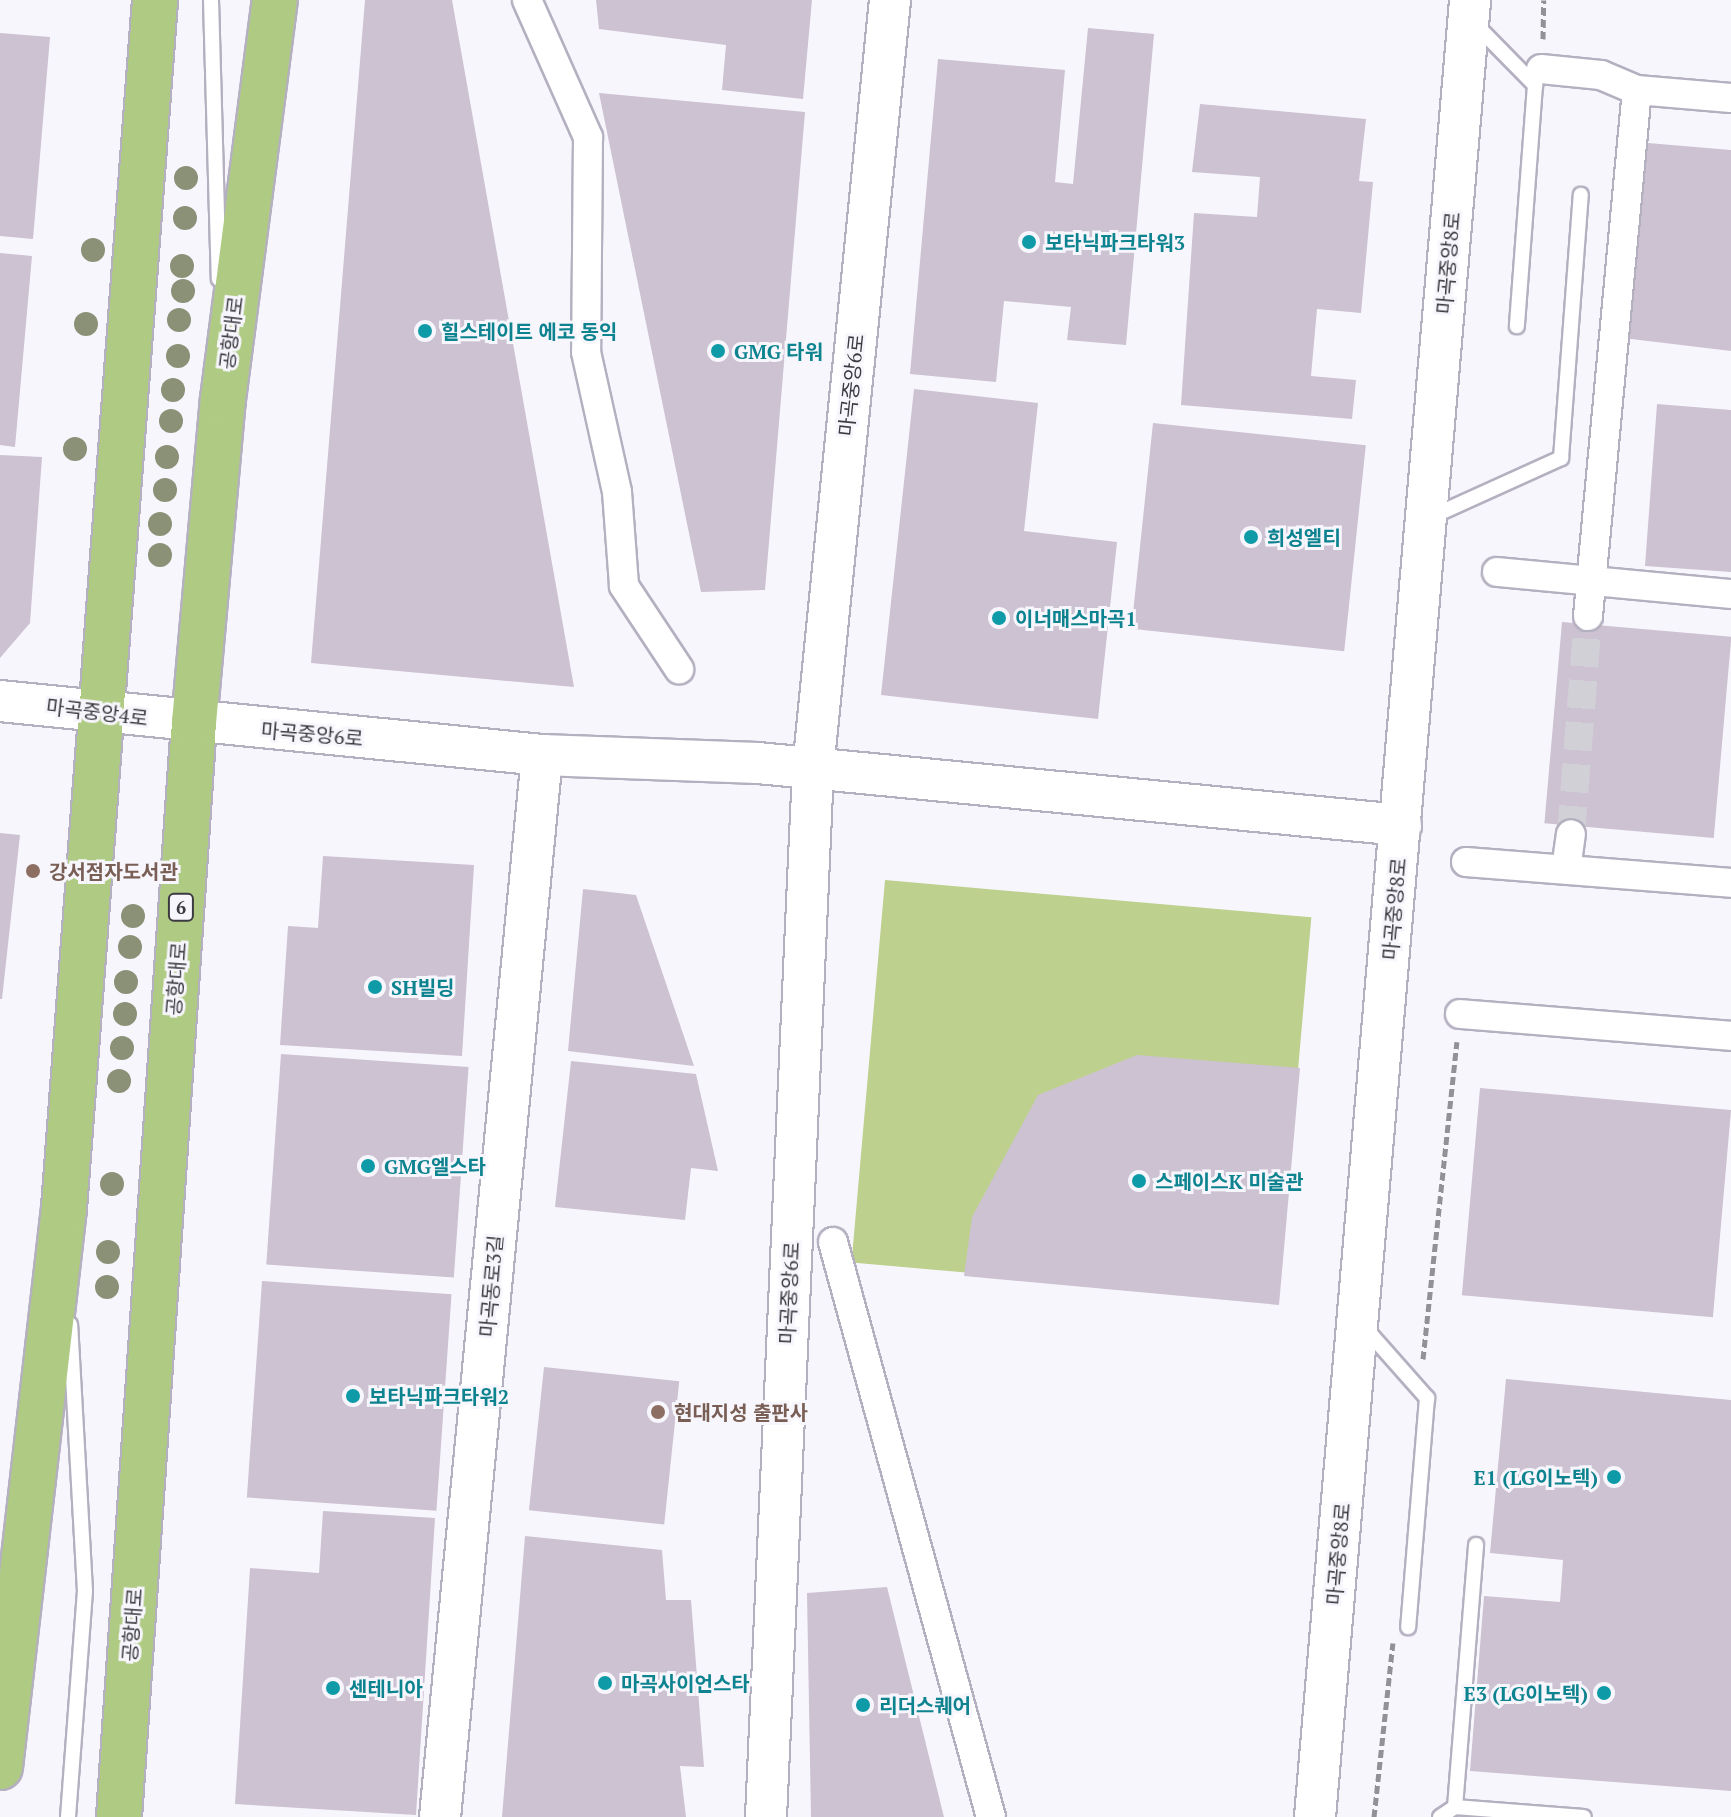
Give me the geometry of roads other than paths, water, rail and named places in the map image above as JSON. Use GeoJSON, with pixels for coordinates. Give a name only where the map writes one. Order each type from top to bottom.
{"type":"FeatureCollection","features":[{"type":"Feature","properties":{"kind":"main road"},"geometry":{"type":"LineString","coordinates":[[0,1767],[64,1208],[96,712],[155,0]]}},
{"type":"Feature","properties":{"kind":"main road","name":"공항대로"},"geometry":{"type":"LineString","coordinates":[[119,1817],[194,723],[223,399],[275,0]]}},
{"type":"Feature","properties":{"kind":"street"},"geometry":{"type":"LineString","coordinates":[[527,0],[588,137],[586,352],[617,492],[624,586],[679,669]]}},
{"type":"Feature","properties":{"kind":"street","name":"마곡중앙6로"},"geometry":{"type":"LineString","coordinates":[[766,1817],[813,769],[890,0]]}},
{"type":"Feature","properties":{"kind":"street","name":"마곡중앙8로"},"geometry":{"type":"LineString","coordinates":[[1315,1817],[1469,9]]}},
{"type":"Feature","properties":{"kind":"street"},"geometry":{"type":"LineString","coordinates":[[1541,69],[1601,75],[1637,90],[1731,98]]}},
{"type":"Feature","properties":{"kind":"street"},"geometry":{"type":"LineString","coordinates":[[1588,616],[1637,90]]}},
{"type":"Feature","properties":{"kind":"street"},"geometry":{"type":"LineString","coordinates":[[1497,572],[1731,594]]}},
{"type":"Feature","properties":{"kind":"street","name":"마곡중앙4로"},"geometry":{"type":"LineString","coordinates":[[0,701],[194,723]]}},
{"type":"Feature","properties":{"kind":"street","name":"마곡중앙6로"},"geometry":{"type":"LineString","coordinates":[[194,723],[542,755],[813,769],[1401,825]]}},
{"type":"Feature","properties":{"kind":"street","name":"마곡동로3길"},"geometry":{"type":"LineString","coordinates":[[440,1817],[542,755]]}},
{"type":"Feature","properties":{"kind":"street"},"geometry":{"type":"LineString","coordinates":[[1566,869],[1571,834]]}},
{"type":"Feature","properties":{"kind":"street"},"geometry":{"type":"LineString","coordinates":[[1466,862],[1731,883]]}},
{"type":"Feature","properties":{"kind":"street"},"geometry":{"type":"LineString","coordinates":[[1460,1014],[1731,1036]]}},
{"type":"Feature","properties":{"kind":"street"},"geometry":{"type":"LineString","coordinates":[[833,1242],[991,1817]]}},
{"type":"Feature","properties":{"kind":"lane"},"geometry":{"type":"LineString","coordinates":[[211,0],[223,399]]}},
{"type":"Feature","properties":{"kind":"lane"},"geometry":{"type":"LineString","coordinates":[[1469,9],[1535,85],[1517,326]]}},
{"type":"Feature","properties":{"kind":"lane"},"geometry":{"type":"LineString","coordinates":[[1427,519],[1561,458],[1581,195]]}},
{"type":"Feature","properties":{"kind":"lane"},"geometry":{"type":"LineString","coordinates":[[64,1208],[85,1591],[68,1817]]}},
{"type":"Feature","properties":{"kind":"lane"},"geometry":{"type":"LineString","coordinates":[[1358,1321],[1427,1398],[1408,1627]]}},
{"type":"Feature","properties":{"kind":"lane"},"geometry":{"type":"LineString","coordinates":[[1455,1807],[1476,1545]]}},
{"type":"Feature","properties":{"kind":"lane"},"geometry":{"type":"LineString","coordinates":[[1440,1817],[1455,1807],[1584,1817]]}},
{"type":"Feature","properties":{"kind":"tunnel"},"geometry":{"type":"LineString","coordinates":[[1571,834],[1588,616]]}},
{"type":"Feature","properties":{"kind":"place","name":"보타닉파크타워3"},"geometry":{"type":"Point","coordinates":[1029,242]}},
{"type":"Feature","properties":{"kind":"place","name":"힐스테이트 에코 동익"},"geometry":{"type":"Point","coordinates":[425,331]}},
{"type":"Feature","properties":{"kind":"place","name":"GMG 타워"},"geometry":{"type":"Point","coordinates":[718,351]}},
{"type":"Feature","properties":{"kind":"place","name":"희성엘티"},"geometry":{"type":"Point","coordinates":[1251,537]}},
{"type":"Feature","properties":{"kind":"place","name":"이너매스마곡1"},"geometry":{"type":"Point","coordinates":[999,618]}},
{"type":"Feature","properties":{"kind":"place","name":"강서점자도서관"},"geometry":{"type":"Point","coordinates":[33,871]}},
{"type":"Feature","properties":{"kind":"place","name":"SH빌딩"},"geometry":{"type":"Point","coordinates":[375,987]}},
{"type":"Feature","properties":{"kind":"place","name":"GMG엘스타"},"geometry":{"type":"Point","coordinates":[368,1166]}},
{"type":"Feature","properties":{"kind":"place","name":"스페이스K 미술관"},"geometry":{"type":"Point","coordinates":[1139,1181]}},
{"type":"Feature","properties":{"kind":"place","name":"보타닉파크타워2"},"geometry":{"type":"Point","coordinates":[353,1396]}},
{"type":"Feature","properties":{"kind":"place","name":"현대지성 출판사"},"geometry":{"type":"Point","coordinates":[658,1412]}},
{"type":"Feature","properties":{"kind":"place","name":"E1 (LG이노텍)"},"geometry":{"type":"Point","coordinates":[1614,1477]}},
{"type":"Feature","properties":{"kind":"place","name":"마곡사이언스타"},"geometry":{"type":"Point","coordinates":[605,1683]}},
{"type":"Feature","properties":{"kind":"place","name":"센테니아"},"geometry":{"type":"Point","coordinates":[333,1688]}},
{"type":"Feature","properties":{"kind":"place","name":"E3 (LG이노텍)"},"geometry":{"type":"Point","coordinates":[1604,1693]}},
{"type":"Feature","properties":{"kind":"place","name":"리더스퀘어"},"geometry":{"type":"Point","coordinates":[863,1705]}}]}
